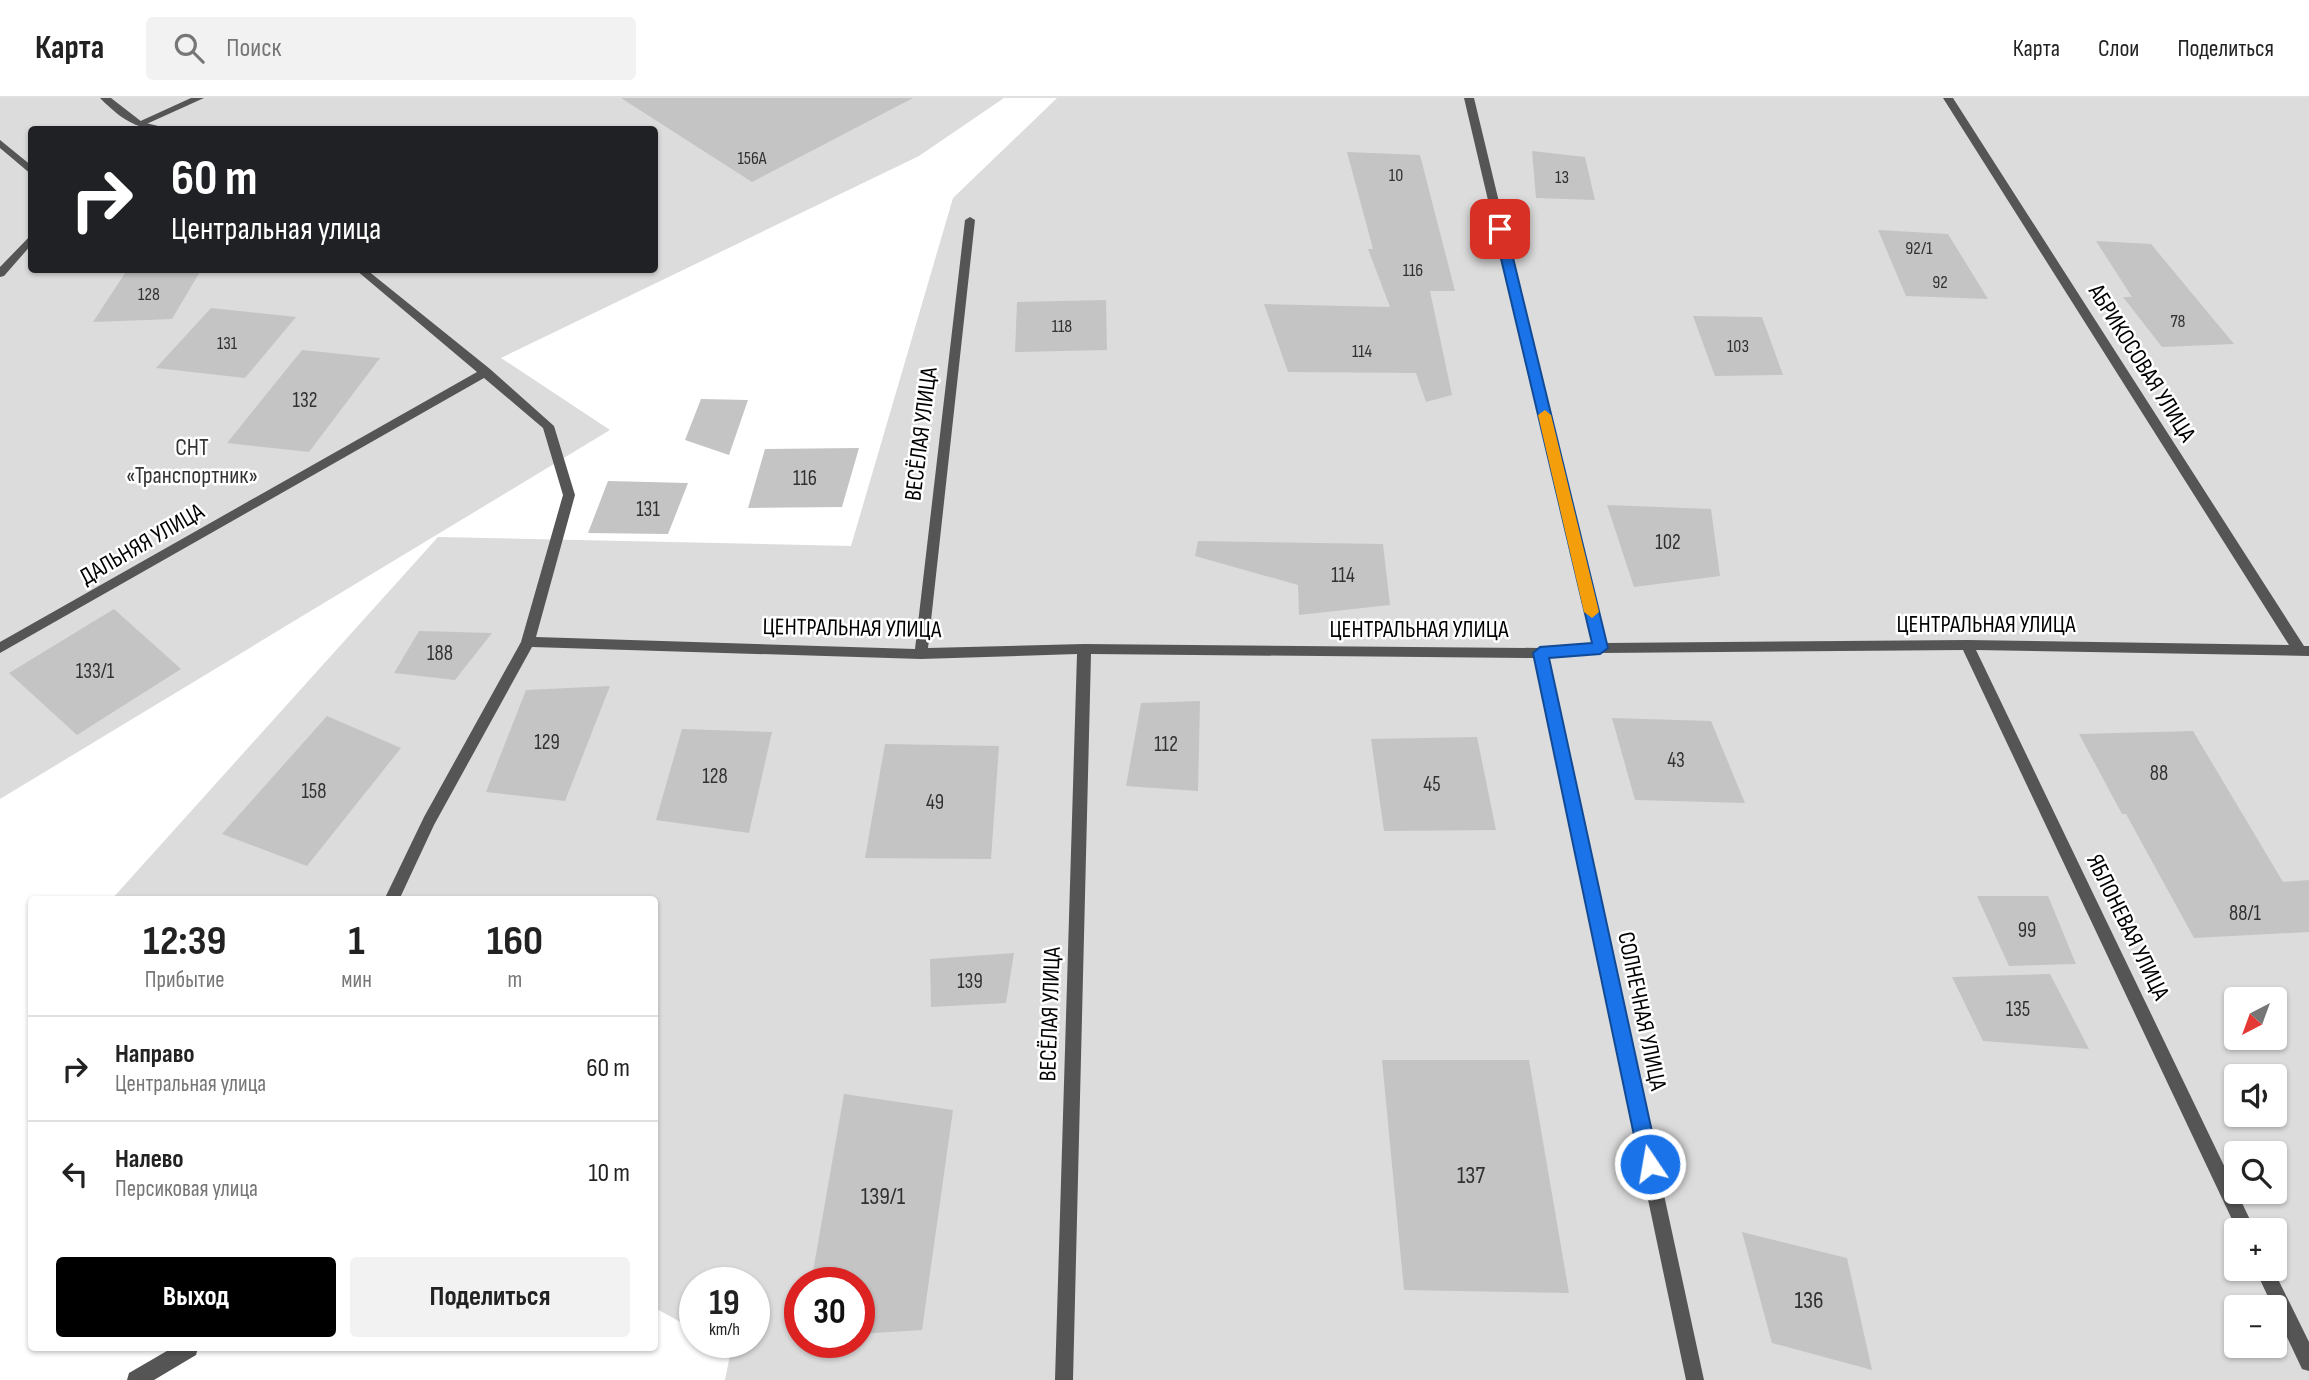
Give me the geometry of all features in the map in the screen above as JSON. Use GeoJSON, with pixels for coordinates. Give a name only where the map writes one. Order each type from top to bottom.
{"type":"FeatureCollection","features":[{"type":"Feature","properties":{"kind":"street"},"geometry":{"type":"LineString","coordinates":[[106,98],[135,126]]}},
{"type":"Feature","properties":{"kind":"street"},"geometry":{"type":"LineString","coordinates":[[138,126],[199,98]]}},
{"type":"Feature","properties":{"kind":"street"},"geometry":{"type":"LineString","coordinates":[[1469,98],[1600,648]]}},
{"type":"Feature","properties":{"kind":"street","name":"АБРИКОСОВАЯ УЛИЦА"},"geometry":{"type":"LineString","coordinates":[[1948,98],[2304,651]]}},
{"type":"Feature","properties":{"kind":"street"},"geometry":{"type":"LineString","coordinates":[[0,143],[28,168]]}},
{"type":"Feature","properties":{"kind":"street","name":"ВЕСЁЛАЯ УЛИЦА"},"geometry":{"type":"LineString","coordinates":[[921,654],[970,220]]}},
{"type":"Feature","properties":{"kind":"street"},"geometry":{"type":"LineString","coordinates":[[0,274],[28,242]]}},
{"type":"Feature","properties":{"kind":"street"},"geometry":{"type":"LineString","coordinates":[[365,273],[548,426],[569,495],[528,642],[429,821],[393,896]]}},
{"type":"Feature","properties":{"kind":"street","name":"ДАЛЬНЯЯ УЛИЦА"},"geometry":{"type":"LineString","coordinates":[[0,648],[486,372]]}},
{"type":"Feature","properties":{"kind":"street","name":"ЦЕНТРАЛЬНАЯ УЛИЦА"},"geometry":{"type":"LineString","coordinates":[[528,642],[921,654],[1084,649],[1540,653],[1600,648],[1967,645],[2304,651]]}},
{"type":"Feature","properties":{"kind":"street","name":"ЯБЛОНЕВАЯ УЛИЦА"},"geometry":{"type":"LineString","coordinates":[[1967,645],[2240,1218]]}},
{"type":"Feature","properties":{"kind":"street","name":"ВЕСЁЛАЯ УЛИЦА"},"geometry":{"type":"LineString","coordinates":[[1064,1380],[1084,649]]}},
{"type":"Feature","properties":{"kind":"street","name":"СОЛНЕЧНАЯ УЛИЦА"},"geometry":{"type":"LineString","coordinates":[[1540,653],[1695,1380]]}},
{"type":"Feature","properties":{"kind":"street"},"geometry":{"type":"LineString","coordinates":[[2270,1281],[2309,1362]]}},
{"type":"Feature","properties":{"kind":"street"},"geometry":{"type":"LineString","coordinates":[[136,1380],[184,1351]]}},
{"type":"Feature","properties":{"kind":"green space","name":"СНТ «Транспортник»"},"geometry":{"type":"Polygon","coordinates":[[[0,98],[1004,98],[919,156],[501,358],[610,430],[0,799],[0,98]]]}},
{"type":"Feature","properties":{"kind":"green space"},"geometry":{"type":"Polygon","coordinates":[[[1057,98],[2309,98],[2309,1380],[725,1380],[729,1358],[770,1358],[770,1267],[679,1267],[679,1321],[658,1310],[658,896],[115,896],[438,537],[851,546],[953,198],[1057,98]]]}},
{"type":"Feature","properties":{"kind":"building"},"geometry":{"type":"Polygon","coordinates":[[[621,98],[913,98],[752,182],[621,98]]]}},
{"type":"Feature","properties":{"kind":"building"},"geometry":{"type":"Polygon","coordinates":[[[1532,151],[1585,157],[1595,200],[1536,198],[1532,151]]]}},
{"type":"Feature","properties":{"kind":"building"},"geometry":{"type":"Polygon","coordinates":[[[1347,152],[1420,155],[1455,291],[1430,291],[1452,395],[1426,402],[1416,373],[1288,372],[1264,304],[1390,307],[1368,249],[1373,249],[1347,152]]]}},
{"type":"Feature","properties":{"kind":"building"},"geometry":{"type":"Polygon","coordinates":[[[1878,230],[1948,234],[1988,299],[1906,296],[1878,230]]]}},
{"type":"Feature","properties":{"kind":"building"},"geometry":{"type":"Polygon","coordinates":[[[2096,241],[2151,244],[2234,344],[2162,347],[2123,297],[2132,297],[2096,241]]]}},
{"type":"Feature","properties":{"kind":"building"},"geometry":{"type":"Polygon","coordinates":[[[125,273],[199,273],[172,319],[93,322],[125,273]]]}},
{"type":"Feature","properties":{"kind":"building"},"geometry":{"type":"Polygon","coordinates":[[[1106,300],[1107,350],[1015,352],[1017,302],[1106,300]]]}},
{"type":"Feature","properties":{"kind":"building"},"geometry":{"type":"Polygon","coordinates":[[[211,308],[296,317],[245,378],[156,368],[211,308]]]}},
{"type":"Feature","properties":{"kind":"building"},"geometry":{"type":"Polygon","coordinates":[[[1693,316],[1762,317],[1783,375],[1715,376],[1693,316]]]}},
{"type":"Feature","properties":{"kind":"building"},"geometry":{"type":"Polygon","coordinates":[[[302,350],[380,358],[309,452],[227,443],[302,350]]]}},
{"type":"Feature","properties":{"kind":"building"},"geometry":{"type":"Polygon","coordinates":[[[701,399],[748,400],[729,455],[685,440],[701,399]]]}},
{"type":"Feature","properties":{"kind":"building"},"geometry":{"type":"Polygon","coordinates":[[[859,448],[842,507],[748,508],[765,449],[859,448]]]}},
{"type":"Feature","properties":{"kind":"building"},"geometry":{"type":"Polygon","coordinates":[[[608,481],[688,483],[668,534],[588,533],[608,481]]]}},
{"type":"Feature","properties":{"kind":"building"},"geometry":{"type":"Polygon","coordinates":[[[1607,505],[1711,509],[1720,576],[1634,587],[1607,505]]]}},
{"type":"Feature","properties":{"kind":"building"},"geometry":{"type":"Polygon","coordinates":[[[1198,541],[1383,544],[1390,605],[1299,615],[1298,585],[1195,556],[1198,541]]]}},
{"type":"Feature","properties":{"kind":"building"},"geometry":{"type":"Polygon","coordinates":[[[114,609],[181,669],[77,735],[9,673],[114,609]]]}},
{"type":"Feature","properties":{"kind":"building"},"geometry":{"type":"Polygon","coordinates":[[[419,631],[492,633],[455,680],[394,673],[419,631]]]}},
{"type":"Feature","properties":{"kind":"building"},"geometry":{"type":"Polygon","coordinates":[[[610,686],[565,801],[486,792],[526,690],[610,686]]]}},
{"type":"Feature","properties":{"kind":"building"},"geometry":{"type":"Polygon","coordinates":[[[1200,701],[1198,791],[1126,786],[1141,703],[1200,701]]]}},
{"type":"Feature","properties":{"kind":"building"},"geometry":{"type":"Polygon","coordinates":[[[327,716],[401,748],[307,866],[222,834],[327,716]]]}},
{"type":"Feature","properties":{"kind":"building"},"geometry":{"type":"Polygon","coordinates":[[[1612,718],[1711,721],[1745,803],[1635,800],[1612,718]]]}},
{"type":"Feature","properties":{"kind":"building"},"geometry":{"type":"Polygon","coordinates":[[[682,729],[772,732],[749,833],[656,820],[682,729]]]}},
{"type":"Feature","properties":{"kind":"building"},"geometry":{"type":"Polygon","coordinates":[[[2193,731],[2283,882],[2309,880],[2309,932],[2194,938],[2079,734],[2193,731]]]}},
{"type":"Feature","properties":{"kind":"building"},"geometry":{"type":"Polygon","coordinates":[[[1477,737],[1496,830],[1384,831],[1371,739],[1477,737]]]}},
{"type":"Feature","properties":{"kind":"building"},"geometry":{"type":"Polygon","coordinates":[[[885,744],[999,746],[991,859],[865,858],[885,744]]]}},
{"type":"Feature","properties":{"kind":"building"},"geometry":{"type":"Polygon","coordinates":[[[1977,896],[2048,896],[2076,964],[2009,966],[1977,896]]]}},
{"type":"Feature","properties":{"kind":"building"},"geometry":{"type":"Polygon","coordinates":[[[1014,953],[1006,1003],[931,1007],[930,959],[1014,953]]]}},
{"type":"Feature","properties":{"kind":"building"},"geometry":{"type":"Polygon","coordinates":[[[2050,974],[2089,1049],[1983,1041],[1952,977],[2050,974]]]}},
{"type":"Feature","properties":{"kind":"building"},"geometry":{"type":"Polygon","coordinates":[[[1382,1060],[1529,1060],[1569,1293],[1404,1290],[1382,1060]]]}},
{"type":"Feature","properties":{"kind":"building"},"geometry":{"type":"Polygon","coordinates":[[[844,1094],[953,1110],[922,1330],[875,1333],[875,1267],[814,1267],[844,1094]]]}},
{"type":"Feature","properties":{"kind":"building"},"geometry":{"type":"Polygon","coordinates":[[[1742,1232],[1847,1258],[1872,1370],[1772,1343],[1742,1232]]]}},
{"type":"Feature","properties":{"kind":"slow traffic"},"geometry":{"type":"LineString","coordinates":[[1545,415],[1592,612]]}},
{"type":"Feature","properties":{"kind":"route"},"geometry":{"type":"LineString","coordinates":[[1500,229],[1600,648],[1540,653],[1650,1164]]}}]}
